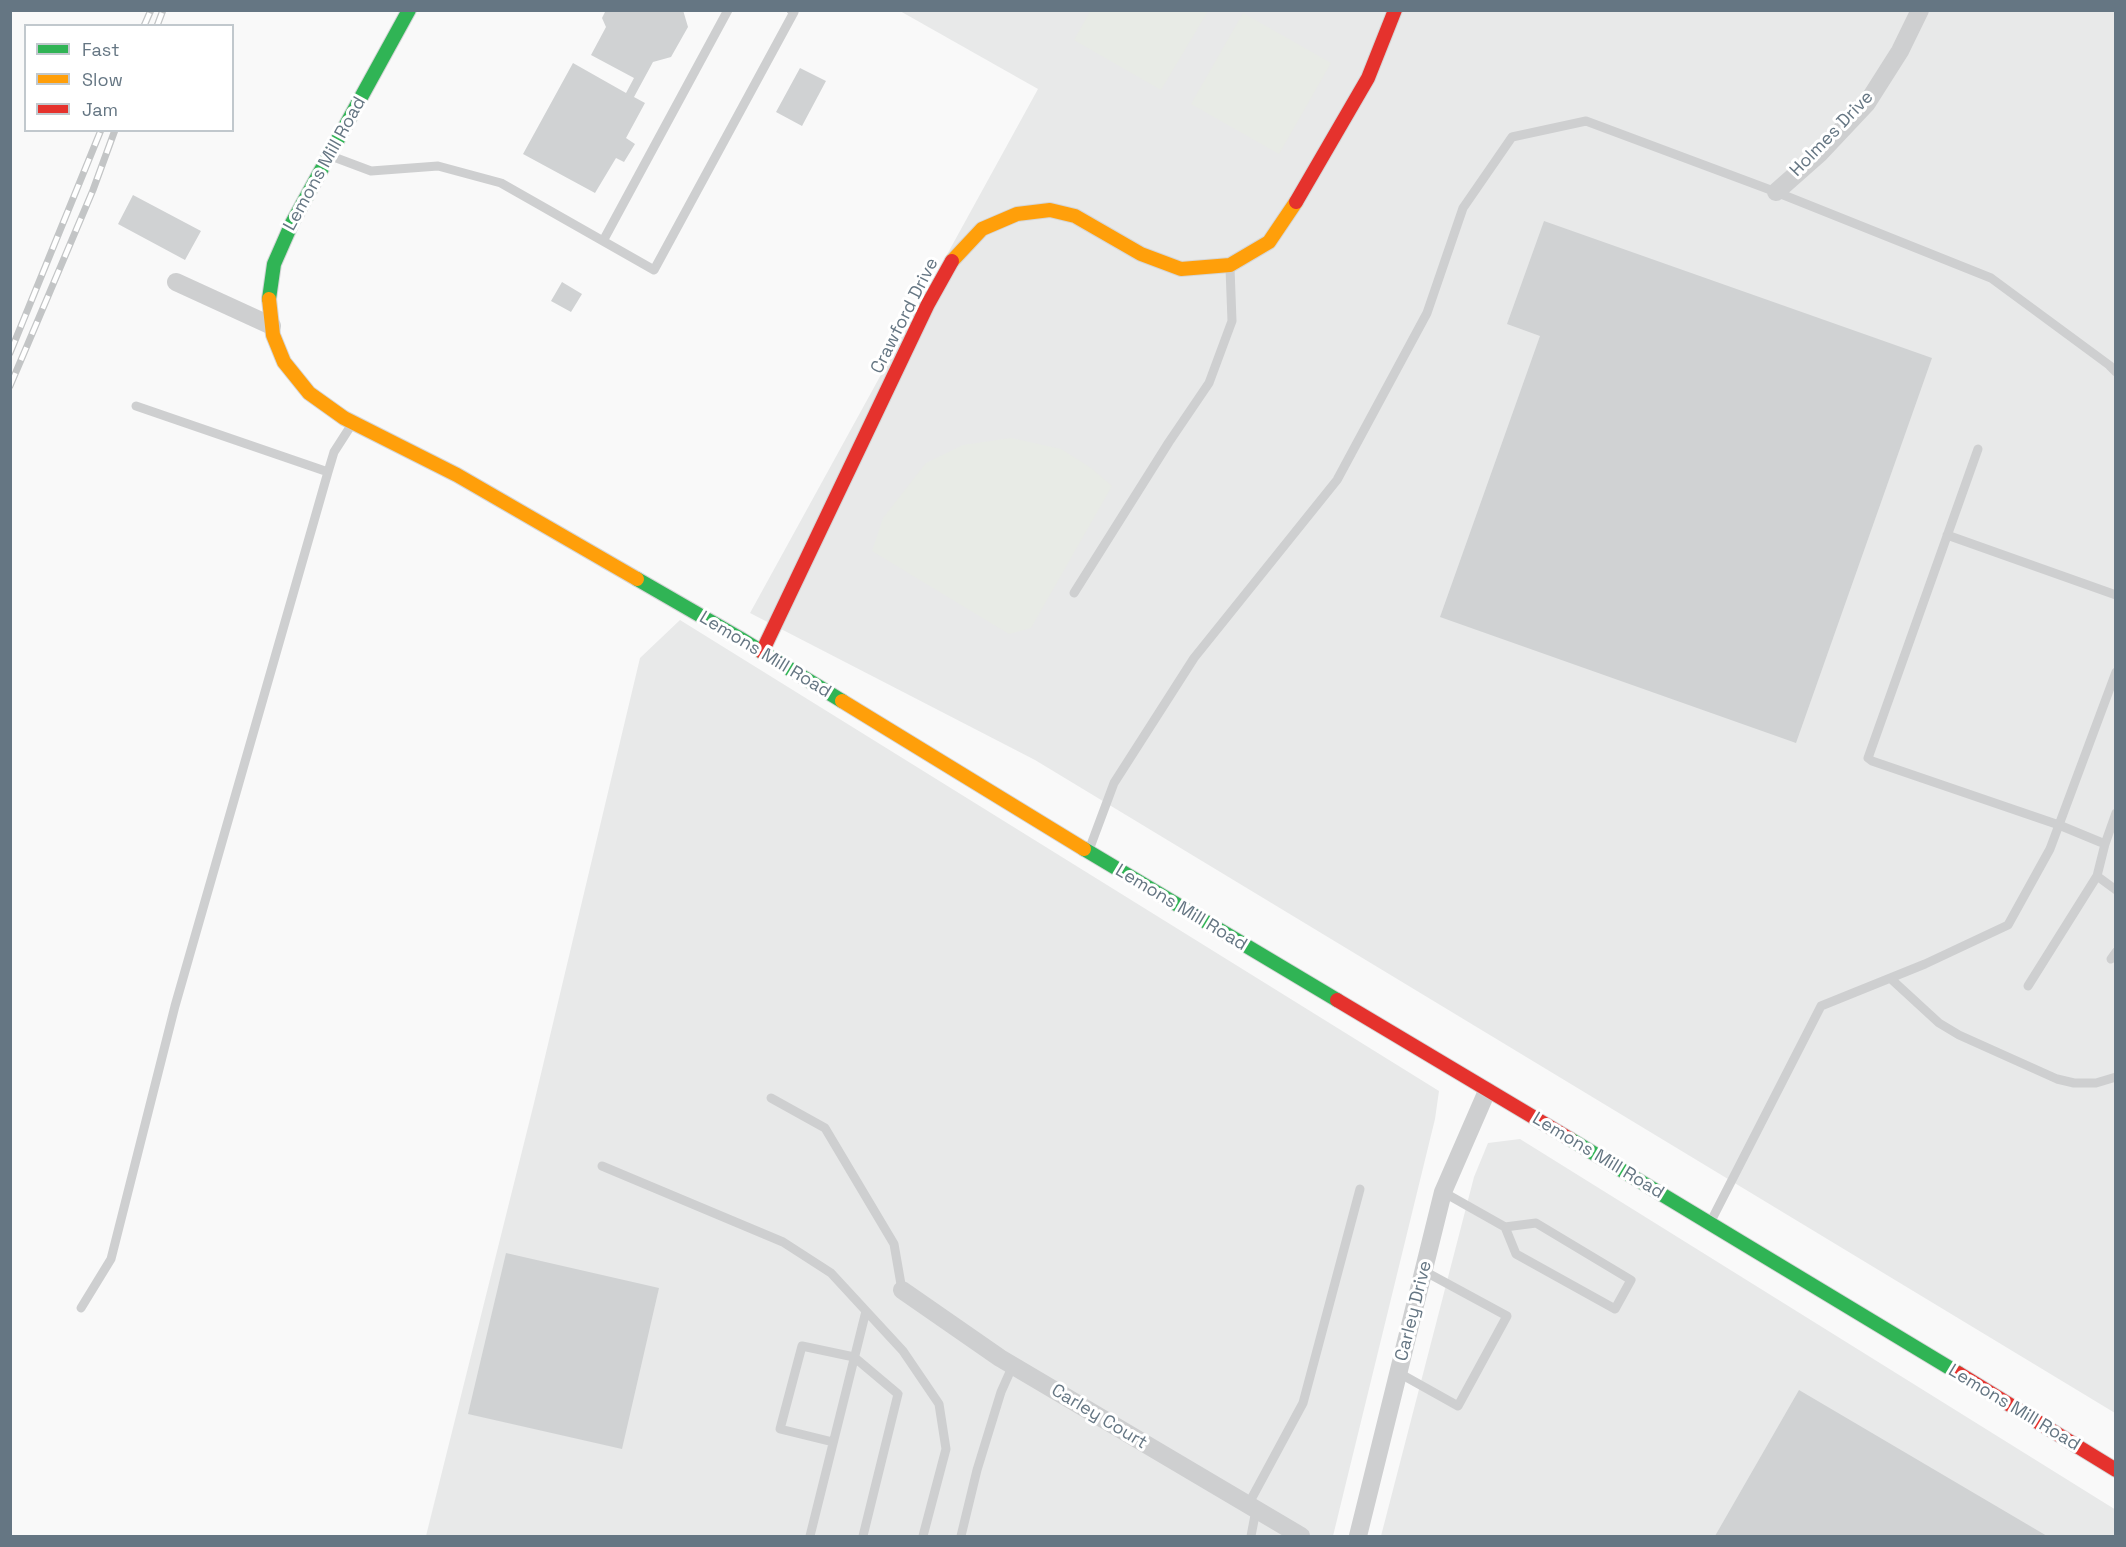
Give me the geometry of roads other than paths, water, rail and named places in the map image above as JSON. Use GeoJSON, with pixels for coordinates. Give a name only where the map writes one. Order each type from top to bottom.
{"type":"FeatureCollection","features":[{"type":"Feature","properties":{"kind":"street","name":"Lemons Mill Road"},"geometry":{"type":"LineString","coordinates":[[409,10],[292,223],[274,264],[270,289],[272,326],[278,349],[284,362],[300,384],[320,402],[353,422],[457,475],[762,652],[1088,852],[1710,1223],[2115,1470]]}},
{"type":"Feature","properties":{"kind":"street","name":"Crawford Drive"},"geometry":{"type":"LineString","coordinates":[[762,652],[928,304],[956,256],[982,229],[1017,214],[1050,210],[1075,216],[1141,254],[1181,269],[1230,265],[1269,242],[1304,191],[1368,78],[1395,10]]}},
{"type":"Feature","properties":{"kind":"street","name":"Holmes Drive"},"geometry":{"type":"LineString","coordinates":[[1776,192],[1819,154],[1867,103],[1900,51],[1920,10]]}},
{"type":"Feature","properties":{"kind":"street"},"geometry":{"type":"LineString","coordinates":[[176,282],[272,326]]}},
{"type":"Feature","properties":{"kind":"street","name":"Carley Drive"},"geometry":{"type":"LineString","coordinates":[[1358,1536],[1443,1192],[1487,1091]]}},
{"type":"Feature","properties":{"kind":"street","name":"Carley Court"},"geometry":{"type":"LineString","coordinates":[[902,1290],[1013,1365],[1301,1536]]}},
{"type":"Feature","properties":{"kind":"lane"},"geometry":{"type":"LineString","coordinates":[[603,241],[728,10]]}},
{"type":"Feature","properties":{"kind":"lane"},"geometry":{"type":"LineString","coordinates":[[329,155],[371,171],[438,166],[501,183],[654,270],[794,12],[791,10]]}},
{"type":"Feature","properties":{"kind":"lane"},"geometry":{"type":"LineString","coordinates":[[1088,852],[1114,783],[1194,658],[1337,480],[1427,313],[1463,208],[1512,137],[1586,121],[1776,192],[1991,279],[2109,365],[2115,372]]}},
{"type":"Feature","properties":{"kind":"lane"},"geometry":{"type":"LineString","coordinates":[[1074,593],[1169,441],[1179,430],[1209,383],[1232,321],[1230,265]]}},
{"type":"Feature","properties":{"kind":"lane"},"geometry":{"type":"LineString","coordinates":[[136,406],[328,472]]}},
{"type":"Feature","properties":{"kind":"lane"},"geometry":{"type":"LineString","coordinates":[[81,1308],[111,1258],[175,1006],[328,472],[334,452],[353,422]]}},
{"type":"Feature","properties":{"kind":"lane"},"geometry":{"type":"LineString","coordinates":[[1978,449],[1868,758],[2059,825],[2104,844]]}},
{"type":"Feature","properties":{"kind":"lane"},"geometry":{"type":"LineString","coordinates":[[1947,535],[2115,595]]}},
{"type":"Feature","properties":{"kind":"lane"},"geometry":{"type":"LineString","coordinates":[[1710,1223],[1821,1006],[2008,925],[2050,849],[2115,672]]}},
{"type":"Feature","properties":{"kind":"lane"},"geometry":{"type":"LineString","coordinates":[[2028,986],[2097,876],[2104,844],[2115,813]]}},
{"type":"Feature","properties":{"kind":"lane"},"geometry":{"type":"LineString","coordinates":[[2097,876],[2115,890]]}},
{"type":"Feature","properties":{"kind":"lane"},"geometry":{"type":"LineString","coordinates":[[1890,978],[1939,1023],[1959,1035],[2057,1079],[2074,1083],[2096,1083],[2115,1077]]}},
{"type":"Feature","properties":{"kind":"lane"},"geometry":{"type":"LineString","coordinates":[[771,1098],[825,1128],[894,1244],[902,1290]]}},
{"type":"Feature","properties":{"kind":"lane"},"geometry":{"type":"LineString","coordinates":[[602,1166],[783,1242],[831,1273],[903,1351],[939,1404],[946,1449],[923,1536]]}},
{"type":"Feature","properties":{"kind":"lane"},"geometry":{"type":"LineString","coordinates":[[1251,1536],[1252,1508],[1303,1403],[1359,1189]]}},
{"type":"Feature","properties":{"kind":"lane"},"geometry":{"type":"LineString","coordinates":[[1443,1192],[1505,1227],[1536,1224],[1631,1280],[1615,1310],[1516,1254],[1505,1227]]}},
{"type":"Feature","properties":{"kind":"lane"},"geometry":{"type":"LineString","coordinates":[[1399,1373],[1458,1406],[1507,1316],[1424,1270]]}},
{"type":"Feature","properties":{"kind":"lane"},"geometry":{"type":"LineString","coordinates":[[810,1536],[866,1311]]}},
{"type":"Feature","properties":{"kind":"lane"},"geometry":{"type":"LineString","coordinates":[[833,1442],[780,1429],[802,1346],[854,1357],[898,1394],[863,1536]]}},
{"type":"Feature","properties":{"kind":"lane"},"geometry":{"type":"LineString","coordinates":[[961,1536],[977,1470],[1001,1392],[1013,1365]]}},
{"type":"Feature","properties":{"kind":"railway"},"geometry":{"type":"LineString","coordinates":[[145,24],[151,10]]}},
{"type":"Feature","properties":{"kind":"railway"},"geometry":{"type":"LineString","coordinates":[[158,24],[163,10]]}},
{"type":"Feature","properties":{"kind":"railway"},"geometry":{"type":"LineString","coordinates":[[10,353],[100,132]]}},
{"type":"Feature","properties":{"kind":"railway"},"geometry":{"type":"LineString","coordinates":[[10,386],[93,190],[114,132]]}}]}
